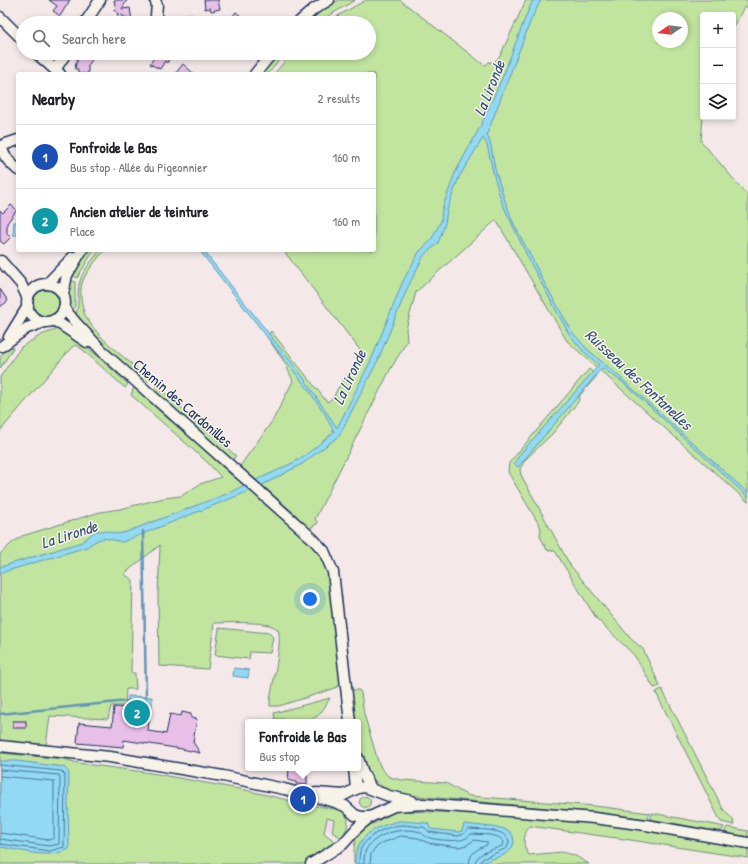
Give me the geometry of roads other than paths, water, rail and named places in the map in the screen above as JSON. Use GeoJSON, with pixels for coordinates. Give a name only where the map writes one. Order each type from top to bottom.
{"type":"FeatureCollection","features":[{"type":"Feature","properties":{"kind":"street"},"geometry":{"type":"LineString","coordinates":[[90,16],[100,0]]}},
{"type":"Feature","properties":{"kind":"street"},"geometry":{"type":"LineString","coordinates":[[155,0],[157,5],[156,15]]}},
{"type":"Feature","properties":{"kind":"street"},"geometry":{"type":"LineString","coordinates":[[306,16],[329,0]]}},
{"type":"Feature","properties":{"kind":"street"},"geometry":{"type":"LineString","coordinates":[[0,17],[16,33]]}},
{"type":"Feature","properties":{"kind":"street"},"geometry":{"type":"LineString","coordinates":[[44,60],[58,72],[63,60]]}},
{"type":"Feature","properties":{"kind":"street"},"geometry":{"type":"LineString","coordinates":[[257,72],[266,60]]}},
{"type":"Feature","properties":{"kind":"street"},"geometry":{"type":"LineString","coordinates":[[16,141],[3,145],[2,150],[4,156],[16,168]]}},
{"type":"Feature","properties":{"kind":"street"},"geometry":{"type":"LineString","coordinates":[[1,347],[20,321],[31,292],[43,285],[79,252]]}},
{"type":"Feature","properties":{"kind":"street"},"geometry":{"type":"LineString","coordinates":[[1,347],[31,326],[50,321],[60,315],[64,308],[65,301],[63,294],[67,276],[80,252]]}},
{"type":"Feature","properties":{"kind":"street"},"geometry":{"type":"LineString","coordinates":[[0,261],[25,280],[43,285],[54,286],[63,294]]}},
{"type":"Feature","properties":{"kind":"street"},"geometry":{"type":"LineString","coordinates":[[0,261],[21,284],[29,310],[34,317],[50,321]]}},
{"type":"Feature","properties":{"kind":"street","name":"Chemin des Cardonilles"},"geometry":{"type":"LineString","coordinates":[[64,308],[105,354],[264,494],[324,551],[334,572],[350,719]]}},
{"type":"Feature","properties":{"kind":"street","name":"Chemin des Cardonilles"},"geometry":{"type":"LineString","coordinates":[[50,321],[71,330],[105,354]]}},
{"type":"Feature","properties":{"kind":"street"},"geometry":{"type":"LineString","coordinates":[[0,746],[110,757],[223,776],[335,802],[345,806],[361,817],[371,816],[394,806],[423,804]]}},
{"type":"Feature","properties":{"kind":"street"},"geometry":{"type":"LineString","coordinates":[[311,864],[344,844],[379,808],[379,796],[363,773],[361,767]]}},
{"type":"Feature","properties":{"kind":"street"},"geometry":{"type":"LineString","coordinates":[[352,835],[352,811],[349,800],[354,790],[354,771]]}},
{"type":"Feature","properties":{"kind":"street"},"geometry":{"type":"LineString","coordinates":[[284,789],[344,795],[362,787],[373,789],[389,796],[423,804],[594,818],[748,842]]}},
{"type":"Feature","properties":{"kind":"water"},"geometry":{"type":"Polygon","coordinates":[[[533,0],[541,0],[531,20],[487,134],[491,146],[495,169],[513,222],[546,286],[573,333],[587,349],[748,493],[748,497],[636,394],[621,381],[602,368],[518,467],[514,464],[520,454],[599,365],[583,351],[569,334],[531,264],[502,203],[487,145],[483,138],[459,177],[447,210],[445,224],[438,243],[424,255],[407,289],[378,360],[339,436],[302,464],[257,488],[122,542],[104,538],[87,547],[0,573],[0,567],[82,542],[95,531],[106,531],[118,534],[126,532],[229,493],[299,459],[334,432],[325,414],[307,388],[201,252],[205,252],[303,377],[337,428],[372,358],[403,281],[419,252],[431,240],[441,221],[442,209],[455,173],[481,125],[503,76],[533,0]]]}},
{"type":"Feature","properties":{"kind":"water"},"geometry":{"type":"Polygon","coordinates":[[[14,222],[16,222],[16,235],[13,235],[14,222]]]}},
{"type":"Feature","properties":{"kind":"water"},"geometry":{"type":"Polygon","coordinates":[[[234,668],[249,670],[248,678],[233,676],[234,668]]]}},
{"type":"Feature","properties":{"kind":"water"},"geometry":{"type":"Polygon","coordinates":[[[128,696],[152,697],[152,707],[128,704],[128,696]]]}},
{"type":"Feature","properties":{"kind":"water"},"geometry":{"type":"Polygon","coordinates":[[[0,761],[17,761],[64,767],[69,773],[69,849],[52,854],[44,854],[0,847],[0,761]]]}},
{"type":"Feature","properties":{"kind":"water"},"geometry":{"type":"Polygon","coordinates":[[[400,821],[428,823],[430,829],[458,832],[462,831],[464,824],[501,828],[509,831],[513,836],[514,842],[512,848],[504,855],[478,864],[355,864],[358,846],[362,839],[375,829],[400,821]]]}},
{"type":"Feature","properties":{"kind":"waterway"},"geometry":{"type":"LineString","coordinates":[[143,531],[146,697]]}},
{"type":"Feature","properties":{"kind":"waterway"},"geometry":{"type":"LineString","coordinates":[[0,714],[128,701]]}},
{"type":"Feature","properties":{"kind":"place","name":"Ancien atelier de teinture"},"geometry":{"type":"Point","coordinates":[137,713]}},
{"type":"Feature","properties":{"kind":"place","name":"Fonfroide le Bas"},"geometry":{"type":"Point","coordinates":[303,799]}},
{"type":"Feature","properties":{"kind":"water label","name":"La Lironde"},"geometry":{"type":"Point","coordinates":[489,88]}},
{"type":"Feature","properties":{"kind":"water label","name":"La Lironde"},"geometry":{"type":"Point","coordinates":[349,377]}},
{"type":"Feature","properties":{"kind":"water label","name":"Ruisseau des Fontanelles"},"geometry":{"type":"Point","coordinates":[639,379]}},
{"type":"Feature","properties":{"kind":"water label","name":"La Lironde"},"geometry":{"type":"Point","coordinates":[69,534]}}]}
